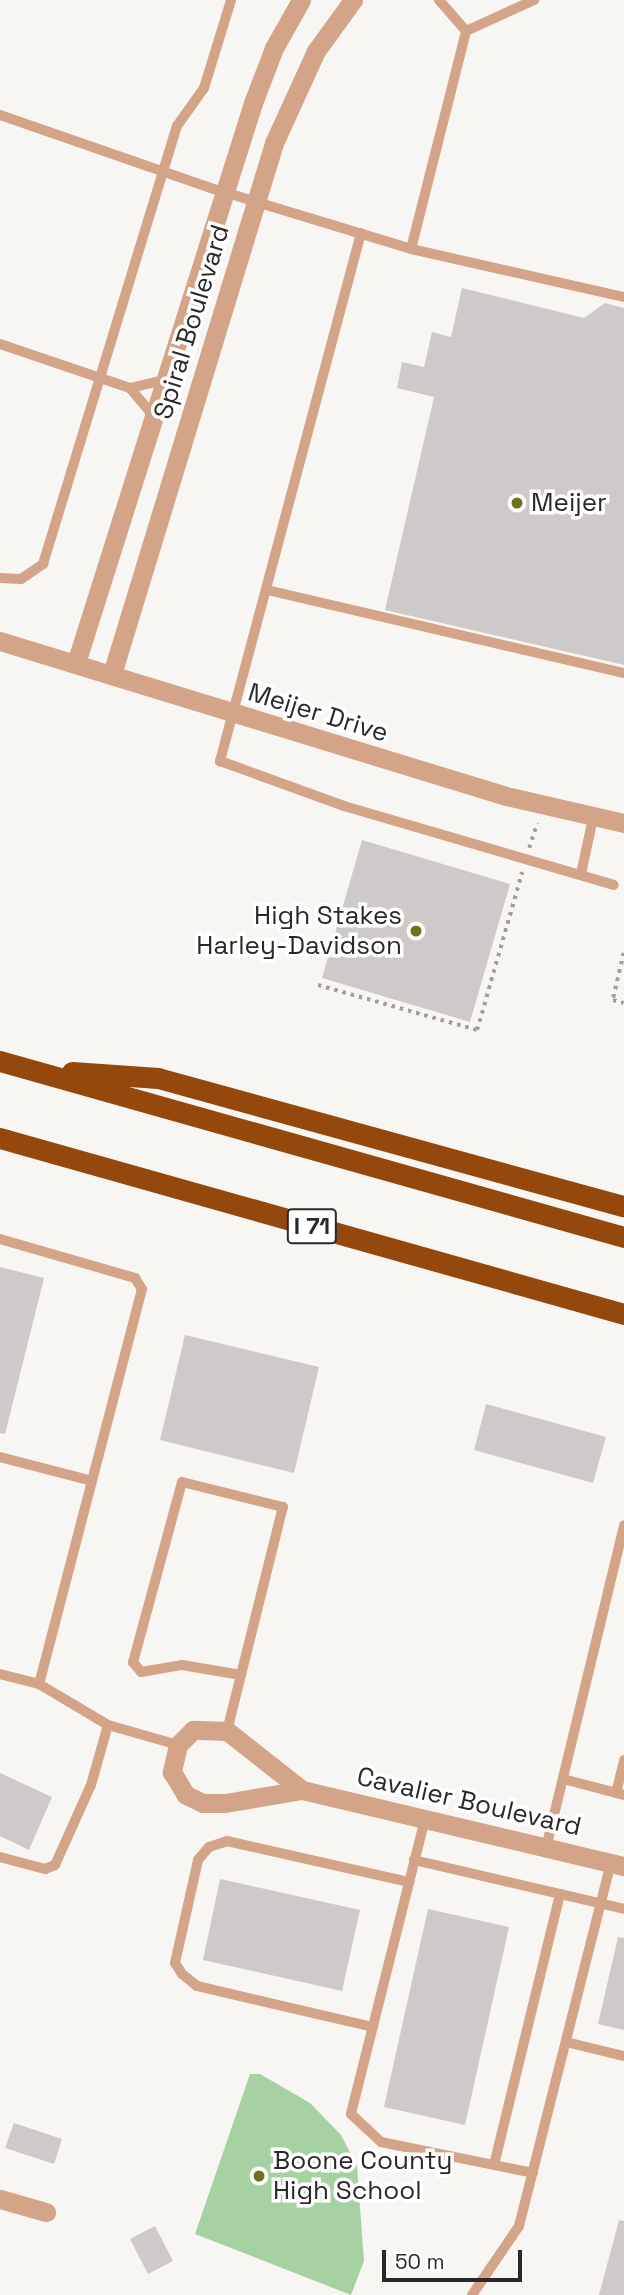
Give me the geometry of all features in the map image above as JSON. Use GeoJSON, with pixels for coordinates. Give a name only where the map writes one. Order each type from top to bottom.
{"type":"FeatureCollection","features":[{"type":"Feature","properties":{"kind":"highway"},"geometry":{"type":"LineString","coordinates":[[0,1061],[624,1237]]}},
{"type":"Feature","properties":{"kind":"highway"},"geometry":{"type":"LineString","coordinates":[[28,1069],[158,1078],[624,1206]]}},
{"type":"Feature","properties":{"kind":"highway","name":"I 71"},"geometry":{"type":"LineString","coordinates":[[0,1138],[624,1314]]}},
{"type":"Feature","properties":{"kind":"street","name":"Spiral Boulevard"},"geometry":{"type":"LineString","coordinates":[[76,663],[225,192],[274,48],[301,0]]}},
{"type":"Feature","properties":{"kind":"street","name":"Spiral Boulevard"},"geometry":{"type":"LineString","coordinates":[[112,674],[256,200],[291,96],[316,51],[353,0]]}},
{"type":"Feature","properties":{"kind":"street","name":"Meijer Drive"},"geometry":{"type":"LineString","coordinates":[[0,641],[112,674],[234,715],[593,818],[624,823]]}},
{"type":"Feature","properties":{"kind":"street"},"geometry":{"type":"LineString","coordinates":[[178,1745],[193,1730],[227,1731]]}},
{"type":"Feature","properties":{"kind":"street","name":"Cavalier Boulevard"},"geometry":{"type":"LineString","coordinates":[[227,1731],[302,1790]]}},
{"type":"Feature","properties":{"kind":"street","name":"Cavalier Boulevard"},"geometry":{"type":"LineString","coordinates":[[178,1745],[172,1772],[186,1795],[203,1802],[225,1804],[302,1790],[618,1864]]}},
{"type":"Feature","properties":{"kind":"street"},"geometry":{"type":"LineString","coordinates":[[0,2199],[46,2212]]}},
{"type":"Feature","properties":{"kind":"lane"},"geometry":{"type":"LineString","coordinates":[[0,578],[21,579],[43,564],[177,126],[204,88],[231,0]]}},
{"type":"Feature","properties":{"kind":"lane"},"geometry":{"type":"LineString","coordinates":[[439,0],[466,31]]}},
{"type":"Feature","properties":{"kind":"lane"},"geometry":{"type":"LineString","coordinates":[[466,31],[534,0]]}},
{"type":"Feature","properties":{"kind":"lane"},"geometry":{"type":"LineString","coordinates":[[411,249],[466,31]]}},
{"type":"Feature","properties":{"kind":"lane"},"geometry":{"type":"LineString","coordinates":[[0,115],[166,168],[225,192],[411,249],[624,298]]}},
{"type":"Feature","properties":{"kind":"lane"},"geometry":{"type":"LineString","coordinates":[[361,233],[220,761],[344,806],[614,885]]}},
{"type":"Feature","properties":{"kind":"lane"},"geometry":{"type":"LineString","coordinates":[[0,344],[130,388],[154,417]]}},
{"type":"Feature","properties":{"kind":"lane"},"geometry":{"type":"LineString","coordinates":[[130,388],[166,380]]}},
{"type":"Feature","properties":{"kind":"lane"},"geometry":{"type":"LineString","coordinates":[[267,590],[624,673]]}},
{"type":"Feature","properties":{"kind":"lane"},"geometry":{"type":"LineString","coordinates":[[581,874],[593,818]]}},
{"type":"Feature","properties":{"kind":"lane"},"geometry":{"type":"LineString","coordinates":[[0,1239],[135,1278],[142,1289],[39,1684]]}},
{"type":"Feature","properties":{"kind":"lane"},"geometry":{"type":"LineString","coordinates":[[0,1457],[92,1481]]}},
{"type":"Feature","properties":{"kind":"lane"},"geometry":{"type":"LineString","coordinates":[[227,1731],[241,1675],[283,1507],[181,1482],[133,1662],[141,1672],[182,1665],[241,1675]]}},
{"type":"Feature","properties":{"kind":"lane"},"geometry":{"type":"LineString","coordinates":[[546,1847],[624,1525]]}},
{"type":"Feature","properties":{"kind":"lane"},"geometry":{"type":"LineString","coordinates":[[0,1674],[39,1684],[108,1725],[178,1745]]}},
{"type":"Feature","properties":{"kind":"lane"},"geometry":{"type":"LineString","coordinates":[[0,1857],[46,1869],[55,1865],[91,1784],[108,1725]]}},
{"type":"Feature","properties":{"kind":"lane"},"geometry":{"type":"LineString","coordinates":[[563,1779],[620,1794],[624,1760]]}},
{"type":"Feature","properties":{"kind":"lane"},"geometry":{"type":"LineString","coordinates":[[425,1819],[351,2114],[381,2142],[533,2173]]}},
{"type":"Feature","properties":{"kind":"lane"},"geometry":{"type":"LineString","coordinates":[[373,2027],[197,1986],[182,1975],[175,1963],[198,1860],[209,1847],[228,1841],[409,1882]]}},
{"type":"Feature","properties":{"kind":"lane"},"geometry":{"type":"LineString","coordinates":[[414,1860],[624,1909]]}},
{"type":"Feature","properties":{"kind":"lane"},"geometry":{"type":"LineString","coordinates":[[472,2295],[520,2226],[601,1904],[618,1864]]}},
{"type":"Feature","properties":{"kind":"lane"},"geometry":{"type":"LineString","coordinates":[[494,2165],[560,1894]]}},
{"type":"Feature","properties":{"kind":"lane"},"geometry":{"type":"LineString","coordinates":[[566,2042],[624,2056]]}},
{"type":"Feature","properties":{"kind":"path"},"geometry":{"type":"LineString","coordinates":[[318,985],[477,1030],[537,823]]}},
{"type":"Feature","properties":{"kind":"path"},"geometry":{"type":"LineString","coordinates":[[624,953],[614,1000],[624,1003]]}},
{"type":"Feature","properties":{"kind":"green space"},"geometry":{"type":"Polygon","coordinates":[[[250,2074],[260,2074],[310,2103],[341,2135],[357,2166],[364,2261],[351,2295],[195,2234],[250,2074]]]}},
{"type":"Feature","properties":{"kind":"building","name":"Meijer"},"geometry":{"type":"Polygon","coordinates":[[[462,288],[584,318],[605,303],[624,308],[624,665],[385,610],[434,397],[397,388],[402,362],[424,367],[432,332],[451,337],[462,288]]]}},
{"type":"Feature","properties":{"kind":"building","name":"High Stakes Harley-Davidson"},"geometry":{"type":"Polygon","coordinates":[[[362,840],[510,884],[470,1022],[322,978],[362,840]]]}},
{"type":"Feature","properties":{"kind":"building"},"geometry":{"type":"Polygon","coordinates":[[[0,1267],[44,1278],[5,1434],[0,1433],[0,1267]]]}},
{"type":"Feature","properties":{"kind":"building"},"geometry":{"type":"Polygon","coordinates":[[[185,1335],[319,1367],[294,1473],[160,1440],[185,1335]]]}},
{"type":"Feature","properties":{"kind":"building"},"geometry":{"type":"Polygon","coordinates":[[[486,1404],[606,1437],[593,1483],[474,1450],[486,1404]]]}},
{"type":"Feature","properties":{"kind":"building"},"geometry":{"type":"Polygon","coordinates":[[[0,1773],[52,1797],[29,1850],[0,1836],[0,1773]]]}},
{"type":"Feature","properties":{"kind":"building"},"geometry":{"type":"Polygon","coordinates":[[[220,1879],[360,1910],[342,1991],[203,1960],[220,1879]]]}},
{"type":"Feature","properties":{"kind":"building"},"geometry":{"type":"Polygon","coordinates":[[[428,1909],[509,1927],[465,2125],[384,2107],[428,1909]]]}},
{"type":"Feature","properties":{"kind":"building"},"geometry":{"type":"Polygon","coordinates":[[[618,1937],[624,1938],[624,2030],[598,2024],[618,1937]]]}},
{"type":"Feature","properties":{"kind":"building"},"geometry":{"type":"Polygon","coordinates":[[[14,2123],[62,2139],[54,2164],[5,2148],[14,2123]]]}},
{"type":"Feature","properties":{"kind":"building"},"geometry":{"type":"Polygon","coordinates":[[[619,2220],[624,2221],[624,2295],[599,2295],[619,2220]]]}},
{"type":"Feature","properties":{"kind":"building"},"geometry":{"type":"Polygon","coordinates":[[[155,2226],[173,2261],[148,2274],[130,2239],[155,2226]]]}},
{"type":"Feature","properties":{"kind":"place","name":"Meijer"},"geometry":{"type":"Point","coordinates":[517,503]}},
{"type":"Feature","properties":{"kind":"place","name":"High Stakes Harley-Davidson"},"geometry":{"type":"Point","coordinates":[416,931]}},
{"type":"Feature","properties":{"kind":"place","name":"Boone County High School"},"geometry":{"type":"Point","coordinates":[259,2176]}}]}
